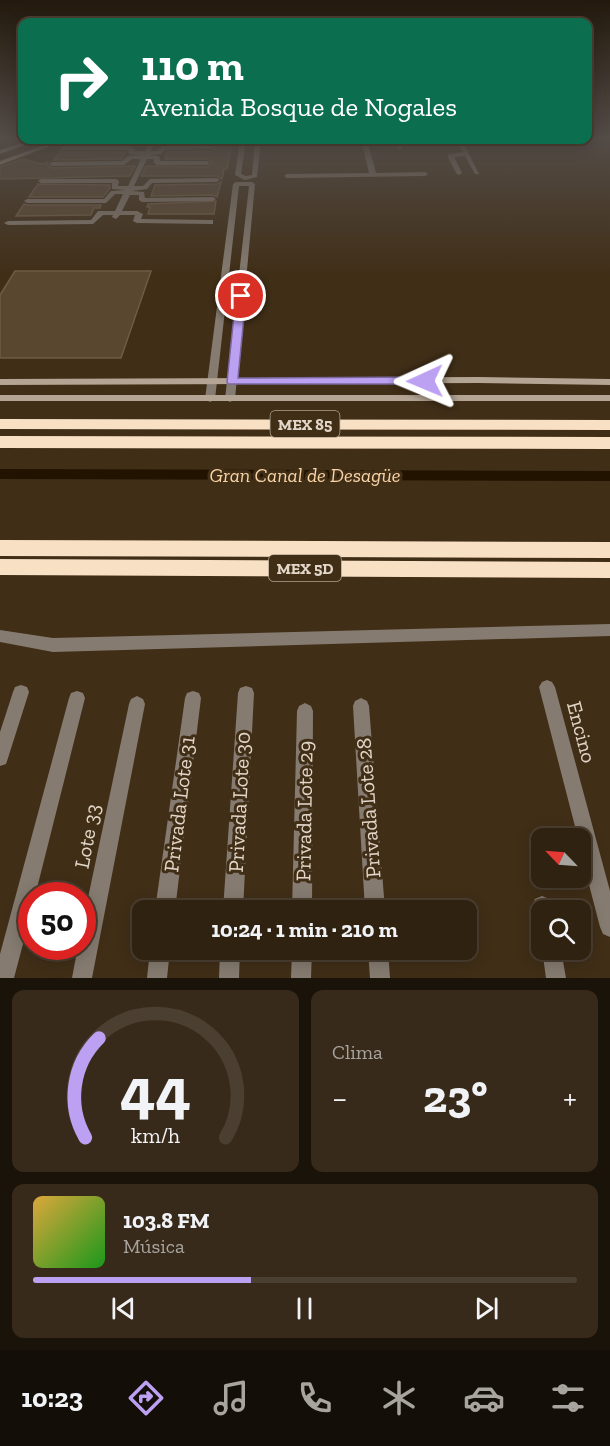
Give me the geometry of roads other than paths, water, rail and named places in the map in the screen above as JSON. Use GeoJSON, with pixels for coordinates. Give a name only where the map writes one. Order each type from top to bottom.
{"type":"FeatureCollection","features":[{"type":"Feature","properties":{"kind":"highway","name":"MEX 85"},"geometry":{"type":"LineString","coordinates":[[0,424],[610,425]]}},
{"type":"Feature","properties":{"kind":"highway","name":"MEX 85"},"geometry":{"type":"LineString","coordinates":[[0,442],[610,443]]}},
{"type":"Feature","properties":{"kind":"highway","name":"MEX 5D"},"geometry":{"type":"LineString","coordinates":[[0,548],[610,550]]}},
{"type":"Feature","properties":{"kind":"highway","name":"MEX 5D"},"geometry":{"type":"LineString","coordinates":[[0,567],[610,570]]}},
{"type":"Feature","properties":{"kind":"main road"},"geometry":{"type":"LineString","coordinates":[[0,382],[479,380],[610,382]]}},
{"type":"Feature","properties":{"kind":"main road"},"geometry":{"type":"LineString","coordinates":[[0,398],[610,398]]}},
{"type":"Feature","properties":{"kind":"street"},"geometry":{"type":"LineString","coordinates":[[115,185],[114,188],[143,193],[142,200],[213,199]]}},
{"type":"Feature","properties":{"kind":"street"},"geometry":{"type":"LineString","coordinates":[[117,217],[132,185]]}},
{"type":"Feature","properties":{"kind":"street"},"geometry":{"type":"LineString","coordinates":[[27,201],[106,201],[112,193],[145,188],[147,185]]}},
{"type":"Feature","properties":{"kind":"street"},"geometry":{"type":"LineString","coordinates":[[210,399],[236,185]]}},
{"type":"Feature","properties":{"kind":"street"},"geometry":{"type":"LineString","coordinates":[[230,399],[252,185]]}},
{"type":"Feature","properties":{"kind":"street"},"geometry":{"type":"LineString","coordinates":[[233,210],[249,210]]}},
{"type":"Feature","properties":{"kind":"street"},"geometry":{"type":"LineString","coordinates":[[8,223],[93,222],[100,214],[117,217],[138,213],[137,221],[210,222]]}},
{"type":"Feature","properties":{"kind":"street"},"geometry":{"type":"LineString","coordinates":[[228,250],[246,250]]}},
{"type":"Feature","properties":{"kind":"street"},"geometry":{"type":"LineString","coordinates":[[214,365],[234,365]]}},
{"type":"Feature","properties":{"kind":"street"},"geometry":{"type":"LineString","coordinates":[[0,636],[53,645],[610,630]]}},
{"type":"Feature","properties":{"kind":"street","name":"Encino"},"geometry":{"type":"LineString","coordinates":[[547,687],[610,927]]}},
{"type":"Feature","properties":{"kind":"street"},"geometry":{"type":"LineString","coordinates":[[0,758],[21,692]]}},
{"type":"Feature","properties":{"kind":"street","name":"Privada Lote 30"},"geometry":{"type":"LineString","coordinates":[[234,900],[246,693]]}},
{"type":"Feature","properties":{"kind":"street"},"geometry":{"type":"LineString","coordinates":[[4,978],[77,698]]}},
{"type":"Feature","properties":{"kind":"street","name":"Privada Lote 31"},"geometry":{"type":"LineString","coordinates":[[166,900],[193,698]]}},
{"type":"Feature","properties":{"kind":"street","name":"Lote 33"},"geometry":{"type":"LineString","coordinates":[[82,978],[137,704]]}},
{"type":"Feature","properties":{"kind":"street","name":"Privada Lote 28"},"geometry":{"type":"LineString","coordinates":[[361,705],[374,900]]}},
{"type":"Feature","properties":{"kind":"street","name":"Privada Lote 29"},"geometry":{"type":"LineString","coordinates":[[302,900],[305,711]]}},
{"type":"Feature","properties":{"kind":"street"},"geometry":{"type":"LineString","coordinates":[[157,978],[159,960]]}},
{"type":"Feature","properties":{"kind":"street"},"geometry":{"type":"LineString","coordinates":[[229,978],[230,960]]}},
{"type":"Feature","properties":{"kind":"street"},"geometry":{"type":"LineString","coordinates":[[301,978],[302,960]]}},
{"type":"Feature","properties":{"kind":"street"},"geometry":{"type":"LineString","coordinates":[[379,960],[380,978]]}},
{"type":"Feature","properties":{"kind":"street"},"geometry":{"type":"LineString","coordinates":[[553,960],[556,978]]}},
{"type":"Feature","properties":{"kind":"waterway","name":"Gran Canal de Desagüe"},"geometry":{"type":"LineString","coordinates":[[0,474],[610,476]]}}]}
